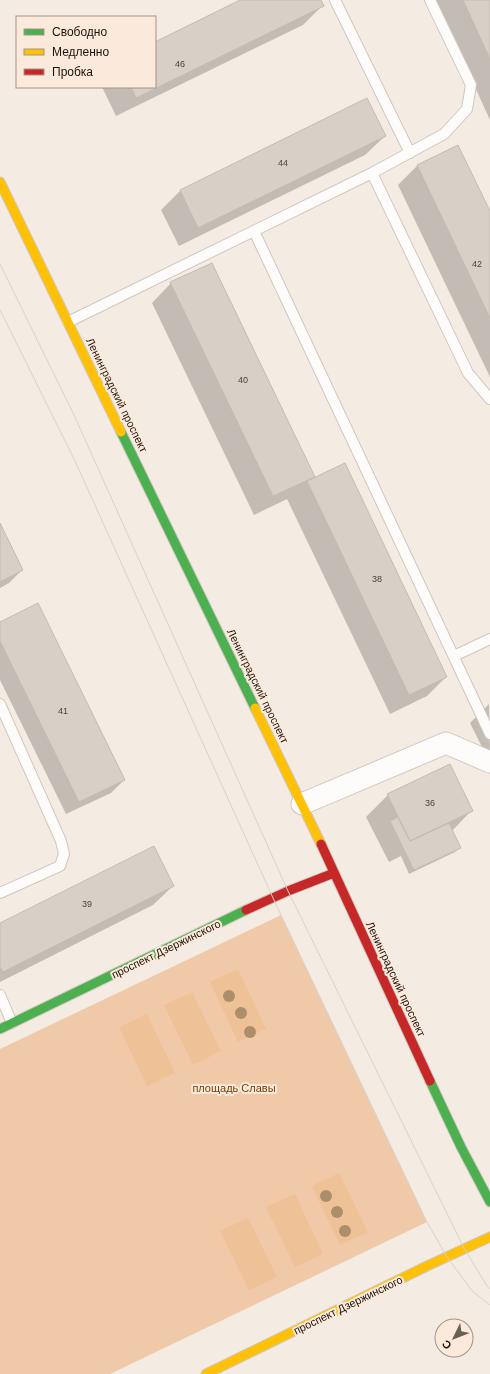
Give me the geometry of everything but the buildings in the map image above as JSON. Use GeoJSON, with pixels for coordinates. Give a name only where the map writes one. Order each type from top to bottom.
{"type":"FeatureCollection","features":[{"type":"Feature","properties":{"kind":"main road","name":"Ленинградский проспект"},"geometry":{"type":"LineString","coordinates":[[0,182],[302,804],[461,1147],[490,1202]]}},
{"type":"Feature","properties":{"kind":"main road","name":"проспект Дзержинского"},"geometry":{"type":"LineString","coordinates":[[0,1029],[246,910],[288,891],[334,873]]}},
{"type":"Feature","properties":{"kind":"main road","name":"проспект Дзержинского"},"geometry":{"type":"LineString","coordinates":[[206,1374],[427,1266],[490,1237]]}},
{"type":"Feature","properties":{"kind":"street"},"geometry":{"type":"LineString","coordinates":[[302,804],[446,743],[490,762]]}},
{"type":"Feature","properties":{"kind":"lane"},"geometry":{"type":"LineString","coordinates":[[335,0],[410,153]]}},
{"type":"Feature","properties":{"kind":"lane"},"geometry":{"type":"LineString","coordinates":[[68,322],[372,173],[444,134],[467,108],[471,85],[430,0]]}},
{"type":"Feature","properties":{"kind":"lane"},"geometry":{"type":"LineString","coordinates":[[372,173],[468,373],[490,400]]}},
{"type":"Feature","properties":{"kind":"lane"},"geometry":{"type":"LineString","coordinates":[[254,231],[490,734]]}},
{"type":"Feature","properties":{"kind":"lane"},"geometry":{"type":"LineString","coordinates":[[454,656],[490,638]]}},
{"type":"Feature","properties":{"kind":"lane"},"geometry":{"type":"LineString","coordinates":[[0,704],[62,842],[64,854],[60,866],[0,893]]}},
{"type":"Feature","properties":{"kind":"lane"},"geometry":{"type":"LineString","coordinates":[[0,995],[12,1023]]}},
{"type":"Feature","properties":{"kind":"green space","name":"площадь Славы"},"geometry":{"type":"Polygon","coordinates":[[[281,915],[427,1222],[110,1374],[0,1374],[0,1049],[281,915]]]}},
{"type":"Feature","properties":{"kind":"shaded area"},"geometry":{"type":"Polygon","coordinates":[[[238,969],[266,1029],[238,1042],[210,982],[238,969]]]}},
{"type":"Feature","properties":{"kind":"shaded area"},"geometry":{"type":"Polygon","coordinates":[[[192,992],[221,1051],[193,1065],[164,1005],[192,992]]]}},
{"type":"Feature","properties":{"kind":"shaded area"},"geometry":{"type":"Polygon","coordinates":[[[147,1014],[175,1073],[147,1086],[119,1027],[147,1014]]]}},
{"type":"Feature","properties":{"kind":"shaded area"},"geometry":{"type":"Polygon","coordinates":[[[339,1173],[368,1232],[340,1245],[312,1186],[339,1173]]]}},
{"type":"Feature","properties":{"kind":"shaded area"},"geometry":{"type":"Polygon","coordinates":[[[295,1194],[323,1254],[295,1267],[266,1207],[295,1194]]]}},
{"type":"Feature","properties":{"kind":"shaded area"},"geometry":{"type":"Polygon","coordinates":[[[248,1218],[277,1277],[249,1290],[220,1231],[248,1218]]]}},
{"type":"Feature","properties":{"kind":"tram line"},"geometry":{"type":"LineString","coordinates":[[0,264],[74,415],[288,891],[464,1248],[490,1289]]}},
{"type":"Feature","properties":{"kind":"tram line"},"geometry":{"type":"LineString","coordinates":[[0,310],[75,461],[273,898],[427,1222],[447,1257],[473,1292],[490,1305]]}},
{"type":"Feature","properties":{"kind":"traffic: fast"},"geometry":{"type":"LineString","coordinates":[[121,432],[255,708]]}},
{"type":"Feature","properties":{"kind":"traffic: fast"},"geometry":{"type":"LineString","coordinates":[[0,1029],[246,910]]}},
{"type":"Feature","properties":{"kind":"traffic: fast"},"geometry":{"type":"LineString","coordinates":[[430,1081],[461,1147],[490,1202]]}},
{"type":"Feature","properties":{"kind":"traffic: slow"},"geometry":{"type":"LineString","coordinates":[[0,182],[121,432]]}},
{"type":"Feature","properties":{"kind":"traffic: slow"},"geometry":{"type":"LineString","coordinates":[[255,708],[321,844]]}},
{"type":"Feature","properties":{"kind":"traffic: slow"},"geometry":{"type":"LineString","coordinates":[[206,1374],[427,1266],[490,1237]]}},
{"type":"Feature","properties":{"kind":"traffic: jam"},"geometry":{"type":"LineString","coordinates":[[321,844],[430,1081]]}},
{"type":"Feature","properties":{"kind":"traffic: jam"},"geometry":{"type":"LineString","coordinates":[[246,910],[288,891],[334,873]]}}]}
